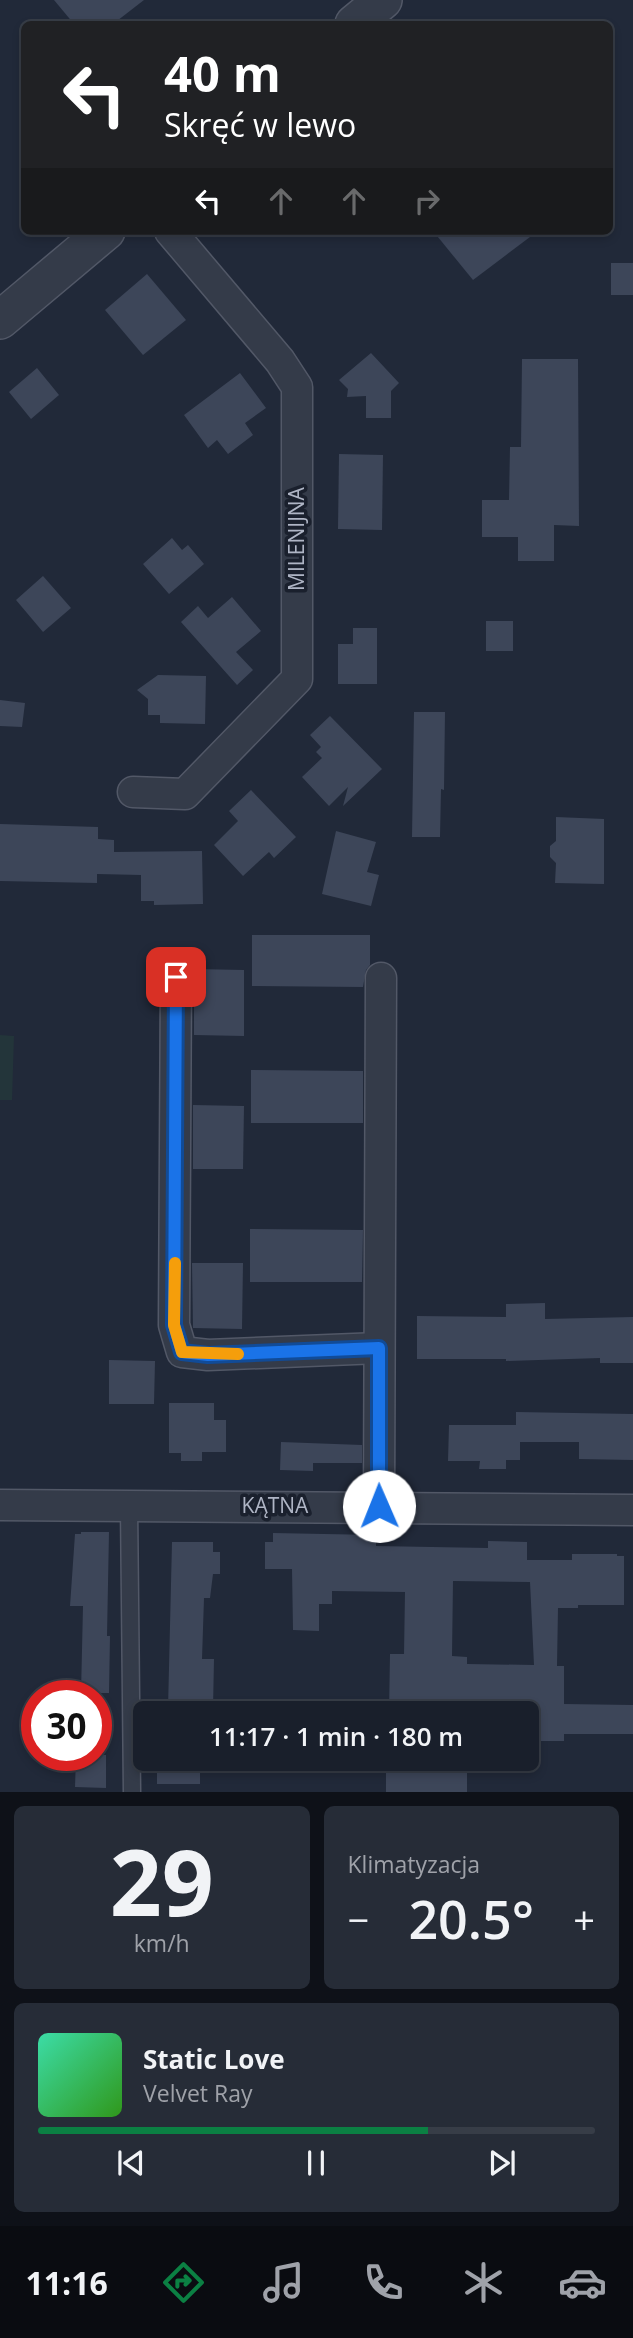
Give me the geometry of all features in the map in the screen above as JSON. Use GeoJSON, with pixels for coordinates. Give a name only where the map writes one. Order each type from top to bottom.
{"type":"FeatureCollection","features":[{"type":"Feature","properties":{"kind":"street"},"geometry":{"type":"LineString","coordinates":[[358,21],[383,0]]}},
{"type":"Feature","properties":{"kind":"street"},"geometry":{"type":"LineString","coordinates":[[0,320],[101,235]]}},
{"type":"Feature","properties":{"kind":"street","name":"MILENIJNA"},"geometry":{"type":"LineString","coordinates":[[133,792],[186,794],[297,678],[297,387],[280,361],[173,235]]}},
{"type":"Feature","properties":{"kind":"street"},"geometry":{"type":"LineString","coordinates":[[176,977],[174,1325],[182,1352],[208,1355],[379,1348]]}},
{"type":"Feature","properties":{"kind":"street"},"geometry":{"type":"LineString","coordinates":[[379,1506],[381,978]]}},
{"type":"Feature","properties":{"kind":"street","name":"KĄTNA"},"geometry":{"type":"LineString","coordinates":[[0,1505],[633,1510]]}},
{"type":"Feature","properties":{"kind":"lane"},"geometry":{"type":"LineString","coordinates":[[129,1506],[132,1792]]}},
{"type":"Feature","properties":{"kind":"shaded area"},"geometry":{"type":"Polygon","coordinates":[[[0,1035],[14,1036],[12,1100],[0,1100],[0,1035]]]}},
{"type":"Feature","properties":{"kind":"building"},"geometry":{"type":"Polygon","coordinates":[[[54,0],[144,0],[117,21],[72,21],[54,0]]]}},
{"type":"Feature","properties":{"kind":"building"},"geometry":{"type":"Polygon","coordinates":[[[436,235],[533,235],[473,280],[436,235]]]}},
{"type":"Feature","properties":{"kind":"building"},"geometry":{"type":"Polygon","coordinates":[[[611,263],[633,263],[633,295],[611,295],[611,263]]]}},
{"type":"Feature","properties":{"kind":"building"},"geometry":{"type":"Polygon","coordinates":[[[147,274],[186,320],[143,355],[105,310],[147,274]]]}},
{"type":"Feature","properties":{"kind":"building"},"geometry":{"type":"Polygon","coordinates":[[[371,353],[399,383],[391,391],[391,418],[366,418],[366,396],[347,397],[348,389],[339,380],[371,353]]]}},
{"type":"Feature","properties":{"kind":"building"},"geometry":{"type":"Polygon","coordinates":[[[522,359],[578,359],[579,526],[554,525],[554,561],[518,561],[518,537],[482,537],[482,500],[509,500],[510,447],[521,447],[522,359]]]}},
{"type":"Feature","properties":{"kind":"building"},"geometry":{"type":"Polygon","coordinates":[[[37,368],[59,395],[31,419],[9,392],[37,368]]]}},
{"type":"Feature","properties":{"kind":"building"},"geometry":{"type":"Polygon","coordinates":[[[240,373],[266,408],[245,423],[253,435],[228,454],[217,440],[208,448],[184,415],[240,373]]]}},
{"type":"Feature","properties":{"kind":"building"},"geometry":{"type":"Polygon","coordinates":[[[339,454],[383,455],[382,530],[338,529],[339,454]]]}},
{"type":"Feature","properties":{"kind":"building"},"geometry":{"type":"Polygon","coordinates":[[[172,538],[182,550],[188,545],[204,564],[169,594],[143,564],[172,538]]]}},
{"type":"Feature","properties":{"kind":"building"},"geometry":{"type":"Polygon","coordinates":[[[43,576],[71,608],[43,632],[16,600],[43,576]]]}},
{"type":"Feature","properties":{"kind":"building"},"geometry":{"type":"Polygon","coordinates":[[[232,597],[261,631],[236,652],[253,670],[237,685],[181,622],[198,606],[208,618],[232,597]]]}},
{"type":"Feature","properties":{"kind":"building"},"geometry":{"type":"Polygon","coordinates":[[[486,621],[513,621],[513,651],[486,651],[486,621]]]}},
{"type":"Feature","properties":{"kind":"building"},"geometry":{"type":"Polygon","coordinates":[[[353,628],[377,628],[377,684],[338,684],[338,644],[353,644],[353,628]]]}},
{"type":"Feature","properties":{"kind":"building"},"geometry":{"type":"Polygon","coordinates":[[[158,675],[206,676],[205,724],[160,723],[160,715],[148,715],[148,699],[137,690],[158,675]]]}},
{"type":"Feature","properties":{"kind":"building"},"geometry":{"type":"Polygon","coordinates":[[[0,700],[25,703],[22,727],[0,726],[0,700]]]}},
{"type":"Feature","properties":{"kind":"building"},"geometry":{"type":"Polygon","coordinates":[[[414,712],[445,712],[444,790],[441,789],[440,837],[412,837],[414,712]]]}},
{"type":"Feature","properties":{"kind":"building"},"geometry":{"type":"Polygon","coordinates":[[[330,716],[382,769],[343,806],[348,787],[329,806],[302,777],[322,758],[316,752],[321,747],[310,735],[330,716]]]}},
{"type":"Feature","properties":{"kind":"building"},"geometry":{"type":"Polygon","coordinates":[[[251,790],[296,837],[274,858],[269,852],[243,876],[214,845],[238,821],[229,811],[251,790]]]}},
{"type":"Feature","properties":{"kind":"building"},"geometry":{"type":"Polygon","coordinates":[[[556,817],[604,819],[604,884],[555,883],[556,863],[550,857],[550,846],[556,841],[556,817]]]}},
{"type":"Feature","properties":{"kind":"building"},"geometry":{"type":"Polygon","coordinates":[[[0,824],[98,827],[98,839],[114,840],[114,852],[202,851],[203,904],[154,905],[154,901],[141,901],[141,875],[97,874],[97,883],[0,881],[0,824]]]}},
{"type":"Feature","properties":{"kind":"building"},"geometry":{"type":"Polygon","coordinates":[[[336,831],[376,842],[367,872],[379,875],[371,906],[322,894],[336,831]]]}},
{"type":"Feature","properties":{"kind":"building"},"geometry":{"type":"Polygon","coordinates":[[[252,935],[370,935],[370,965],[366,970],[363,987],[252,986],[252,935]]]}},
{"type":"Feature","properties":{"kind":"building"},"geometry":{"type":"Polygon","coordinates":[[[194,969],[244,970],[244,1036],[194,1035],[194,969]]]}},
{"type":"Feature","properties":{"kind":"building"},"geometry":{"type":"Polygon","coordinates":[[[251,1070],[363,1071],[363,1123],[251,1123],[251,1070]]]}},
{"type":"Feature","properties":{"kind":"building"},"geometry":{"type":"Polygon","coordinates":[[[193,1105],[244,1106],[243,1169],[193,1169],[193,1105]]]}},
{"type":"Feature","properties":{"kind":"building"},"geometry":{"type":"Polygon","coordinates":[[[250,1229],[363,1230],[362,1282],[250,1282],[250,1229]]]}},
{"type":"Feature","properties":{"kind":"building"},"geometry":{"type":"Polygon","coordinates":[[[192,1263],[243,1263],[242,1329],[193,1328],[192,1263]]]}},
{"type":"Feature","properties":{"kind":"building"},"geometry":{"type":"Polygon","coordinates":[[[545,1303],[545,1319],[633,1317],[633,1363],[600,1363],[600,1358],[506,1361],[417,1359],[417,1316],[506,1317],[506,1304],[545,1303]]]}},
{"type":"Feature","properties":{"kind":"building"},"geometry":{"type":"Polygon","coordinates":[[[109,1360],[155,1361],[154,1404],[109,1404],[109,1360]]]}},
{"type":"Feature","properties":{"kind":"building"},"geometry":{"type":"Polygon","coordinates":[[[169,1403],[214,1403],[214,1420],[226,1420],[226,1452],[202,1452],[202,1461],[181,1461],[181,1453],[169,1453],[169,1403]]]}},
{"type":"Feature","properties":{"kind":"building"},"geometry":{"type":"Polygon","coordinates":[[[516,1412],[633,1414],[633,1460],[579,1459],[579,1442],[520,1442],[520,1460],[506,1460],[506,1469],[479,1469],[480,1461],[448,1461],[449,1425],[516,1425],[516,1412]]]}},
{"type":"Feature","properties":{"kind":"building"},"geometry":{"type":"Polygon","coordinates":[[[281,1442],[362,1445],[362,1463],[313,1463],[313,1471],[280,1470],[281,1442]]]}},
{"type":"Feature","properties":{"kind":"building"},"geometry":{"type":"Polygon","coordinates":[[[109,1532],[107,1636],[110,1636],[109,1680],[81,1680],[83,1606],[70,1606],[75,1534],[109,1532]]]}},
{"type":"Feature","properties":{"kind":"building"},"geometry":{"type":"Polygon","coordinates":[[[273,1533],[376,1535],[376,1546],[488,1548],[488,1541],[527,1542],[527,1560],[572,1560],[572,1554],[624,1556],[624,1605],[558,1608],[557,1666],[564,1666],[564,1704],[633,1705],[633,1734],[564,1734],[564,1741],[539,1741],[539,1701],[389,1701],[390,1654],[404,1654],[405,1592],[332,1591],[332,1604],[319,1604],[319,1631],[293,1630],[292,1569],[265,1569],[265,1542],[273,1542],[273,1533]],[[453,1581],[452,1656],[467,1657],[467,1664],[534,1665],[530,1582],[453,1581]]]}},
{"type":"Feature","properties":{"kind":"building"},"geometry":{"type":"Polygon","coordinates":[[[172,1542],[213,1542],[213,1552],[220,1552],[220,1574],[213,1574],[210,1598],[204,1598],[202,1659],[214,1659],[213,1701],[168,1701],[172,1542]]]}},
{"type":"Feature","properties":{"kind":"building"},"geometry":{"type":"Polygon","coordinates":[[[76,1771],[106,1771],[106,1788],[75,1787],[76,1771]]]}},
{"type":"Feature","properties":{"kind":"building"},"geometry":{"type":"Polygon","coordinates":[[[157,1771],[200,1771],[200,1784],[157,1784],[157,1771]]]}},
{"type":"Feature","properties":{"kind":"building"},"geometry":{"type":"Polygon","coordinates":[[[386,1771],[467,1771],[467,1792],[386,1792],[386,1771]]]}},
{"type":"Feature","properties":{"kind":"slow traffic"},"geometry":{"type":"LineString","coordinates":[[175,1263],[174,1325],[182,1352],[238,1354]]}},
{"type":"Feature","properties":{"kind":"route"},"geometry":{"type":"LineString","coordinates":[[176,977],[174,1325],[182,1352],[208,1355],[379,1348],[379,1506]]}}]}
